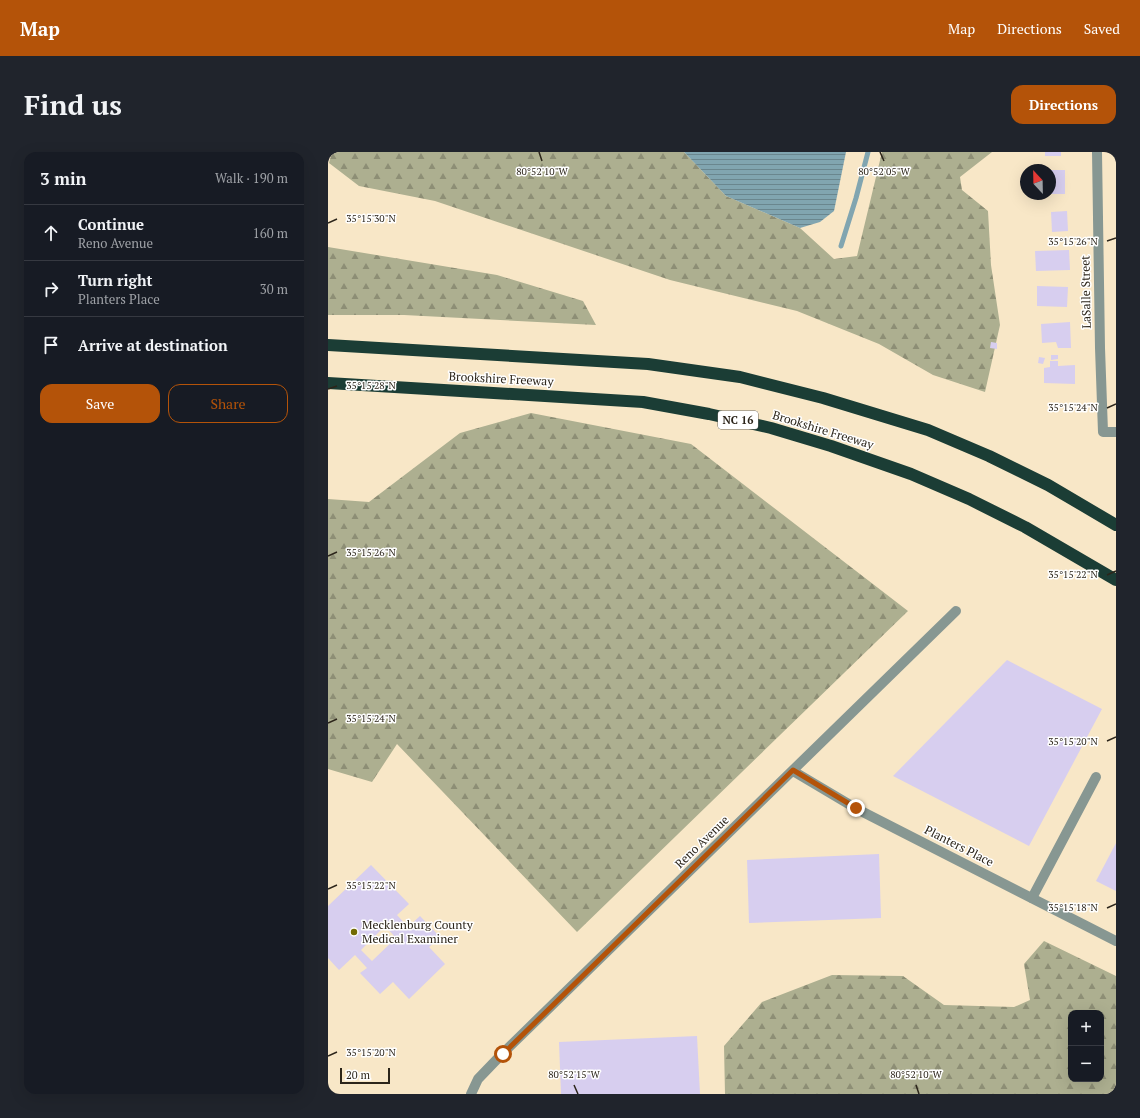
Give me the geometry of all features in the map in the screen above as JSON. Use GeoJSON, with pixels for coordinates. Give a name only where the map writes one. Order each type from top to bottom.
{"type":"FeatureCollection","features":[{"type":"Feature","properties":{"kind":"highway","name":"Brookshire Freeway"},"geometry":{"type":"LineString","coordinates":[[328,346],[648,364],[740,377],[823,398],[928,430],[989,456],[1048,485],[1116,525]]}},
{"type":"Feature","properties":{"kind":"highway","name":"Brookshire Freeway"},"geometry":{"type":"LineString","coordinates":[[328,383],[643,402],[710,414],[771,428],[831,446],[889,466],[969,499],[1025,527],[1116,580]]}},
{"type":"Feature","properties":{"kind":"street","name":"LaSalle Street"},"geometry":{"type":"LineString","coordinates":[[1097,152],[1103,432],[1116,432]]}},
{"type":"Feature","properties":{"kind":"street","name":"Reno Avenue"},"geometry":{"type":"LineString","coordinates":[[471,1094],[478,1079],[493,1064],[956,611]]}},
{"type":"Feature","properties":{"kind":"street","name":"Planters Place"},"geometry":{"type":"LineString","coordinates":[[793,770],[856,808],[1116,941]]}},
{"type":"Feature","properties":{"kind":"street"},"geometry":{"type":"LineString","coordinates":[[1032,898],[1096,777]]}},
{"type":"Feature","properties":{"kind":"green space"},"geometry":{"type":"Polygon","coordinates":[[[332,152],[684,152],[726,196],[800,228],[834,259],[857,256],[882,152],[992,152],[960,177],[962,190],[988,211],[991,265],[1000,325],[985,392],[933,375],[879,344],[797,311],[670,280],[435,201],[359,186],[329,163],[332,152]]]}},
{"type":"Feature","properties":{"kind":"green space"},"geometry":{"type":"Polygon","coordinates":[[[328,247],[497,275],[583,301],[596,325],[404,315],[328,315],[328,247]]]}},
{"type":"Feature","properties":{"kind":"green space"},"geometry":{"type":"Polygon","coordinates":[[[531,413],[691,444],[908,611],[577,932],[397,744],[372,782],[328,769],[328,499],[369,502],[460,433],[531,413]]]}},
{"type":"Feature","properties":{"kind":"green space"},"geometry":{"type":"Polygon","coordinates":[[[1044,941],[1116,976],[1116,1094],[725,1094],[724,1046],[762,1002],[832,975],[903,976],[944,1005],[1014,1007],[1030,1000],[1024,964],[1044,941]]]}},
{"type":"Feature","properties":{"kind":"water"},"geometry":{"type":"Polygon","coordinates":[[[684,152],[846,152],[834,211],[820,222],[800,228],[726,196],[684,152]]]}},
{"type":"Feature","properties":{"kind":"building"},"geometry":{"type":"Polygon","coordinates":[[[1045,152],[1061,152],[1061,156],[1045,156],[1045,152]]]}},
{"type":"Feature","properties":{"kind":"building"},"geometry":{"type":"Polygon","coordinates":[[[1056,170],[1065,170],[1065,194],[1056,194],[1056,170]]]}},
{"type":"Feature","properties":{"kind":"building"},"geometry":{"type":"Polygon","coordinates":[[[1067,211],[1068,231],[1052,232],[1051,212],[1067,211]]]}},
{"type":"Feature","properties":{"kind":"building"},"geometry":{"type":"Polygon","coordinates":[[[1069,250],[1070,270],[1036,271],[1035,251],[1069,250]]]}},
{"type":"Feature","properties":{"kind":"building"},"geometry":{"type":"Polygon","coordinates":[[[1037,286],[1068,287],[1067,307],[1037,306],[1037,286]]]}},
{"type":"Feature","properties":{"kind":"building"},"geometry":{"type":"Polygon","coordinates":[[[1070,322],[1071,348],[1058,348],[1056,342],[1042,343],[1041,324],[1070,322]]]}},
{"type":"Feature","properties":{"kind":"building"},"geometry":{"type":"Polygon","coordinates":[[[991,342],[997,343],[997,349],[990,348],[991,342]]]}},
{"type":"Feature","properties":{"kind":"building"},"geometry":{"type":"Polygon","coordinates":[[[1051,355],[1058,355],[1058,359],[1051,360],[1051,355]]]}},
{"type":"Feature","properties":{"kind":"building"},"geometry":{"type":"Polygon","coordinates":[[[1039,357],[1045,358],[1043,364],[1038,363],[1039,357]]]}},
{"type":"Feature","properties":{"kind":"building"},"geometry":{"type":"Polygon","coordinates":[[[1050,361],[1058,361],[1058,366],[1075,365],[1075,384],[1044,383],[1044,368],[1050,367],[1050,361]]]}},
{"type":"Feature","properties":{"kind":"building"},"geometry":{"type":"Polygon","coordinates":[[[1007,660],[1102,709],[1029,846],[893,776],[1007,660]]]}},
{"type":"Feature","properties":{"kind":"building"},"geometry":{"type":"Polygon","coordinates":[[[1116,843],[1116,891],[1096,881],[1116,843]]]}},
{"type":"Feature","properties":{"kind":"building"},"geometry":{"type":"Polygon","coordinates":[[[879,854],[881,918],[749,923],[747,860],[879,854]]]}},
{"type":"Feature","properties":{"kind":"building","name":"Mecklenburg County Medical Examiner"},"geometry":{"type":"Polygon","coordinates":[[[371,865],[409,904],[397,915],[408,927],[420,916],[440,937],[429,947],[445,964],[409,999],[393,982],[380,994],[360,973],[367,968],[355,955],[339,970],[328,958],[328,906],[371,865]],[[385,926],[361,950],[372,961],[396,938],[385,926]]]}},
{"type":"Feature","properties":{"kind":"building"},"geometry":{"type":"Polygon","coordinates":[[[697,1036],[700,1094],[561,1094],[559,1042],[697,1036]]]}},
{"type":"Feature","properties":{"kind":"waterway"},"geometry":{"type":"LineString","coordinates":[[841,246],[868,152]]}},
{"type":"Feature","properties":{"kind":"place","name":"Mecklenburg County Medical Examiner"},"geometry":{"type":"Point","coordinates":[354,932]}},
{"type":"Feature","properties":{"kind":"route"},"geometry":{"type":"LineString","coordinates":[[503,1054],[793,770],[856,808]]}}]}
